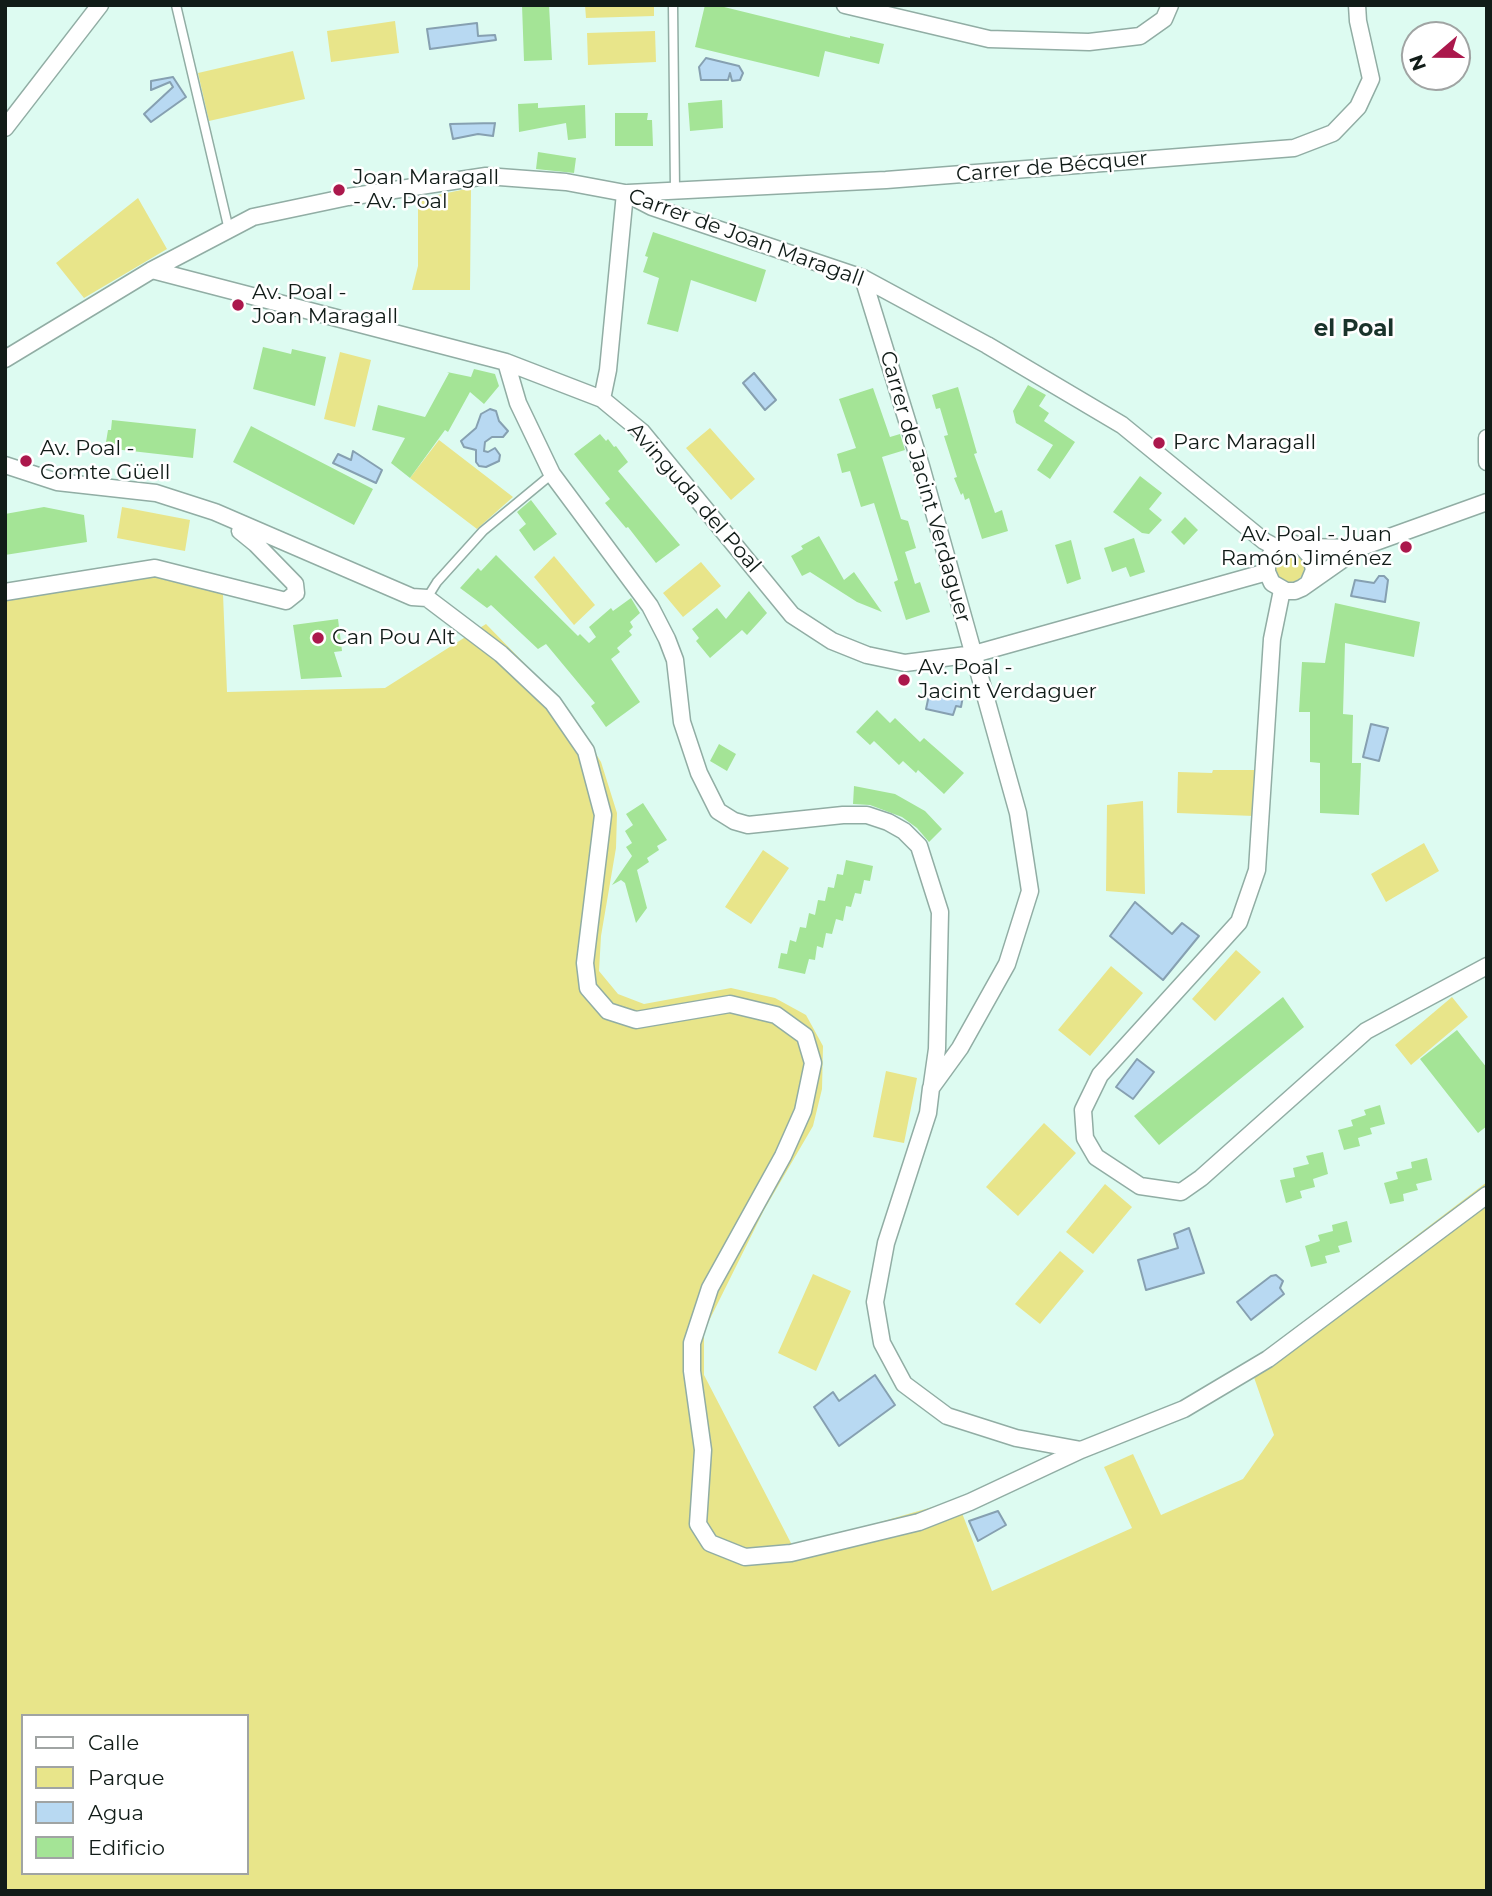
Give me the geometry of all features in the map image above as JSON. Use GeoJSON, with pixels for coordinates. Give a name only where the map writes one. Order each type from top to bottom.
{"type":"FeatureCollection","features":[{"type":"Feature","properties":{"kind":"street"},"geometry":{"type":"LineString","coordinates":[[5,128],[100,5]]}},
{"type":"Feature","properties":{"kind":"street"},"geometry":{"type":"LineString","coordinates":[[845,5],[989,39],[1088,42],[1140,36],[1164,19],[1170,5]]}},
{"type":"Feature","properties":{"kind":"street","name":"Carrer de Bécquer"},"geometry":{"type":"LineString","coordinates":[[625,193],[886,180],[1294,148],[1333,133],[1358,107],[1371,79],[1357,21],[1357,5]]}},
{"type":"Feature","properties":{"kind":"street","name":"Carrer de Joan Maragall"},"geometry":{"type":"LineString","coordinates":[[152,270],[253,217],[338,199],[486,176],[566,183],[625,193],[652,207],[863,278],[987,345],[1122,425],[1264,541],[1277,548]]}},
{"type":"Feature","properties":{"kind":"street"},"geometry":{"type":"LineString","coordinates":[[602,399],[608,370],[625,193]]}},
{"type":"Feature","properties":{"kind":"street"},"geometry":{"type":"LineString","coordinates":[[5,359],[152,270]]}},
{"type":"Feature","properties":{"kind":"street","name":"Avinguda del Poal"},"geometry":{"type":"LineString","coordinates":[[152,270],[506,362],[602,399],[642,432],[792,615],[832,641],[867,654],[905,663],[974,654],[1267,572]]}},
{"type":"Feature","properties":{"kind":"street","name":"Carrer de Jacint Verdaguer"},"geometry":{"type":"LineString","coordinates":[[863,278],[921,466],[1018,813],[1031,891],[1007,964],[960,1048],[931,1088],[928,1113],[884,1255],[875,1302],[882,1343],[904,1384],[947,1416],[1016,1438],[1081,1450]]}},
{"type":"Feature","properties":{"kind":"street"},"geometry":{"type":"LineString","coordinates":[[506,362],[518,403],[552,474],[650,606],[667,639],[675,660],[682,722],[699,773],[718,811],[734,821],[748,825],[867,815],[904,831],[919,846],[940,912],[937,1049],[931,1088]]}},
{"type":"Feature","properties":{"kind":"street"},"geometry":{"type":"LineString","coordinates":[[1487,438],[1487,462]]}},
{"type":"Feature","properties":{"kind":"street"},"geometry":{"type":"LineString","coordinates":[[5,465],[57,482],[156,493],[215,512],[412,597],[427,598],[501,654],[536,687],[553,704],[586,751],[603,815],[585,964],[588,988],[601,1004],[608,1012],[636,1020],[730,1004],[776,1015],[805,1036],[813,1063],[803,1111],[783,1156],[710,1288],[692,1343],[692,1371],[703,1450],[698,1524],[710,1543],[745,1557],[791,1553],[919,1522],[970,1502],[1081,1450],[1184,1409],[1268,1359],[1487,1195]]}},
{"type":"Feature","properties":{"kind":"street"},"geometry":{"type":"LineString","coordinates":[[1359,548],[1302,547],[1294,544],[1277,548],[1267,563],[1267,572],[1272,583],[1282,590],[1295,591],[1359,548],[1487,502]]}},
{"type":"Feature","properties":{"kind":"street"},"geometry":{"type":"LineString","coordinates":[[5,592],[155,568],[286,601],[296,593],[295,584],[256,544],[215,512]]}},
{"type":"Feature","properties":{"kind":"street"},"geometry":{"type":"LineString","coordinates":[[1302,547],[1311,557],[1314,570],[1309,582]]}},
{"type":"Feature","properties":{"kind":"street"},"geometry":{"type":"LineString","coordinates":[[1282,590],[1272,639],[1257,870],[1239,922],[1100,1075],[1083,1110],[1085,1138],[1096,1157],[1140,1186],[1181,1192],[1201,1178],[1366,1031],[1487,966]]}},
{"type":"Feature","properties":{"kind":"lane"},"geometry":{"type":"LineString","coordinates":[[176,5],[229,230]]}},
{"type":"Feature","properties":{"kind":"lane"},"geometry":{"type":"LineString","coordinates":[[673,5],[675,190]]}},
{"type":"Feature","properties":{"kind":"lane"},"geometry":{"type":"LineString","coordinates":[[427,598],[437,582],[483,531],[552,474]]}},
{"type":"Feature","properties":{"kind":"green space"},"geometry":{"type":"Polygon","coordinates":[[[585,5],[654,5],[654,16],[586,18],[585,5]]]}},
{"type":"Feature","properties":{"kind":"green space"},"geometry":{"type":"Polygon","coordinates":[[[395,21],[399,53],[331,62],[327,31],[395,21]]]}},
{"type":"Feature","properties":{"kind":"green space"},"geometry":{"type":"Polygon","coordinates":[[[655,31],[656,62],[588,65],[587,33],[655,31]]]}},
{"type":"Feature","properties":{"kind":"green space"},"geometry":{"type":"Polygon","coordinates":[[[293,51],[305,99],[209,121],[198,73],[293,51]]]}},
{"type":"Feature","properties":{"kind":"green space"},"geometry":{"type":"Polygon","coordinates":[[[471,188],[470,290],[412,290],[418,266],[418,199],[471,188]]]}},
{"type":"Feature","properties":{"kind":"green space"},"geometry":{"type":"Polygon","coordinates":[[[138,198],[167,249],[84,298],[56,263],[138,198]]]}},
{"type":"Feature","properties":{"kind":"green space"},"geometry":{"type":"Polygon","coordinates":[[[340,352],[371,360],[355,427],[324,419],[340,352]]]}},
{"type":"Feature","properties":{"kind":"green space"},"geometry":{"type":"Polygon","coordinates":[[[710,428],[755,479],[731,500],[686,448],[710,428]]]}},
{"type":"Feature","properties":{"kind":"green space"},"geometry":{"type":"Polygon","coordinates":[[[439,440],[513,497],[477,529],[410,478],[439,440]]]}},
{"type":"Feature","properties":{"kind":"green space"},"geometry":{"type":"Polygon","coordinates":[[[122,507],[190,520],[185,551],[117,538],[122,507]]]}},
{"type":"Feature","properties":{"kind":"green space"},"geometry":{"type":"Polygon","coordinates":[[[1290,554],[1300,558],[1304,568],[1300,578],[1290,582],[1280,578],[1276,568],[1280,558],[1290,554]]]}},
{"type":"Feature","properties":{"kind":"green space"},"geometry":{"type":"Polygon","coordinates":[[[554,556],[595,605],[574,625],[534,577],[554,556]]]}},
{"type":"Feature","properties":{"kind":"green space"},"geometry":{"type":"Polygon","coordinates":[[[701,562],[721,586],[683,617],[663,593],[701,562]]]}},
{"type":"Feature","properties":{"kind":"green space"},"geometry":{"type":"Polygon","coordinates":[[[145,575],[223,594],[227,692],[385,688],[486,624],[566,706],[601,762],[617,813],[616,848],[601,936],[599,971],[618,994],[644,1004],[731,988],[775,998],[806,1015],[823,1046],[822,1089],[813,1126],[764,1210],[704,1331],[704,1375],[793,1547],[957,1500],[992,1591],[1132,1528],[1104,1467],[1133,1454],[1161,1515],[1243,1479],[1274,1435],[1249,1363],[1487,1182],[1487,1891],[5,1891],[5,594],[145,575]]]}},
{"type":"Feature","properties":{"kind":"green space"},"geometry":{"type":"Polygon","coordinates":[[[1213,770],[1255,770],[1254,816],[1177,813],[1178,772],[1212,773],[1213,770]]]}},
{"type":"Feature","properties":{"kind":"green space"},"geometry":{"type":"Polygon","coordinates":[[[1143,801],[1145,894],[1106,891],[1107,805],[1143,801]]]}},
{"type":"Feature","properties":{"kind":"green space"},"geometry":{"type":"Polygon","coordinates":[[[1424,843],[1439,871],[1386,902],[1371,874],[1424,843]]]}},
{"type":"Feature","properties":{"kind":"green space"},"geometry":{"type":"Polygon","coordinates":[[[763,850],[789,868],[751,924],[725,907],[763,850]]]}},
{"type":"Feature","properties":{"kind":"green space"},"geometry":{"type":"Polygon","coordinates":[[[1236,950],[1261,972],[1215,1021],[1192,999],[1236,950]]]}},
{"type":"Feature","properties":{"kind":"green space"},"geometry":{"type":"Polygon","coordinates":[[[1111,966],[1143,993],[1090,1056],[1058,1030],[1111,966]]]}},
{"type":"Feature","properties":{"kind":"green space"},"geometry":{"type":"Polygon","coordinates":[[[1452,997],[1468,1017],[1411,1065],[1395,1045],[1452,997]]]}},
{"type":"Feature","properties":{"kind":"green space"},"geometry":{"type":"Polygon","coordinates":[[[886,1071],[917,1078],[904,1143],[873,1137],[886,1071]]]}},
{"type":"Feature","properties":{"kind":"green space"},"geometry":{"type":"Polygon","coordinates":[[[1044,1123],[1076,1153],[1018,1216],[986,1187],[1044,1123]]]}},
{"type":"Feature","properties":{"kind":"green space"},"geometry":{"type":"Polygon","coordinates":[[[1105,1184],[1132,1207],[1093,1254],[1066,1232],[1105,1184]]]}},
{"type":"Feature","properties":{"kind":"green space"},"geometry":{"type":"Polygon","coordinates":[[[1060,1251],[1084,1271],[1040,1324],[1015,1304],[1060,1251]]]}},
{"type":"Feature","properties":{"kind":"green space"},"geometry":{"type":"Polygon","coordinates":[[[813,1274],[851,1291],[816,1371],[778,1353],[813,1274]]]}},
{"type":"Feature","properties":{"kind":"water"},"geometry":{"type":"Polygon","coordinates":[[[477,23],[478,36],[495,35],[496,40],[430,49],[427,29],[477,23]]]}},
{"type":"Feature","properties":{"kind":"water"},"geometry":{"type":"Polygon","coordinates":[[[706,58],[739,66],[743,73],[740,80],[732,81],[730,73],[728,80],[701,80],[699,67],[706,58]]]}},
{"type":"Feature","properties":{"kind":"water"},"geometry":{"type":"Polygon","coordinates":[[[173,77],[186,97],[151,122],[144,114],[173,87],[170,82],[151,90],[151,81],[173,77]]]}},
{"type":"Feature","properties":{"kind":"water"},"geometry":{"type":"Polygon","coordinates":[[[495,123],[493,136],[478,134],[453,139],[450,124],[495,123]]]}},
{"type":"Feature","properties":{"kind":"water"},"geometry":{"type":"Polygon","coordinates":[[[754,373],[776,400],[765,410],[743,383],[754,373]]]}},
{"type":"Feature","properties":{"kind":"water"},"geometry":{"type":"Polygon","coordinates":[[[490,409],[496,411],[499,421],[508,431],[503,437],[492,437],[485,442],[484,451],[495,448],[500,455],[499,461],[486,467],[479,466],[476,462],[476,450],[464,447],[461,441],[476,428],[481,414],[490,409]]]}},
{"type":"Feature","properties":{"kind":"water"},"geometry":{"type":"Polygon","coordinates":[[[353,451],[382,470],[376,483],[333,463],[338,454],[351,460],[353,451]]]}},
{"type":"Feature","properties":{"kind":"water"},"geometry":{"type":"Polygon","coordinates":[[[1379,576],[1388,580],[1385,602],[1351,596],[1355,580],[1374,583],[1379,576]]]}},
{"type":"Feature","properties":{"kind":"water"},"geometry":{"type":"Polygon","coordinates":[[[952,693],[963,696],[961,707],[956,706],[953,715],[926,709],[929,695],[950,699],[952,693]]]}},
{"type":"Feature","properties":{"kind":"water"},"geometry":{"type":"Polygon","coordinates":[[[1371,724],[1388,728],[1379,761],[1363,757],[1371,724]]]}},
{"type":"Feature","properties":{"kind":"water"},"geometry":{"type":"Polygon","coordinates":[[[1135,902],[1172,934],[1182,923],[1199,936],[1163,980],[1110,936],[1135,902]]]}},
{"type":"Feature","properties":{"kind":"water"},"geometry":{"type":"Polygon","coordinates":[[[1137,1059],[1154,1072],[1133,1099],[1116,1087],[1137,1059]]]}},
{"type":"Feature","properties":{"kind":"water"},"geometry":{"type":"Polygon","coordinates":[[[1189,1228],[1204,1273],[1146,1290],[1138,1260],[1178,1248],[1174,1234],[1189,1228]]]}},
{"type":"Feature","properties":{"kind":"water"},"geometry":{"type":"Polygon","coordinates":[[[1276,1275],[1283,1281],[1280,1288],[1284,1294],[1251,1320],[1237,1302],[1276,1275]]]}},
{"type":"Feature","properties":{"kind":"water"},"geometry":{"type":"Polygon","coordinates":[[[875,1375],[895,1405],[839,1446],[814,1407],[833,1392],[839,1401],[875,1375]]]}},
{"type":"Feature","properties":{"kind":"water"},"geometry":{"type":"Polygon","coordinates":[[[998,1511],[1006,1525],[978,1541],[969,1521],[998,1511]]]}},
{"type":"Feature","properties":{"kind":"building"},"geometry":{"type":"Polygon","coordinates":[[[522,5],[549,5],[552,60],[524,61],[522,5]]]}},
{"type":"Feature","properties":{"kind":"building"},"geometry":{"type":"Polygon","coordinates":[[[705,5],[716,5],[884,44],[879,64],[825,51],[819,77],[695,47],[705,5]]]}},
{"type":"Feature","properties":{"kind":"building"},"geometry":{"type":"Polygon","coordinates":[[[722,100],[723,128],[690,131],[688,103],[722,100]]]}},
{"type":"Feature","properties":{"kind":"building"},"geometry":{"type":"Polygon","coordinates":[[[538,103],[538,108],[585,105],[586,138],[568,140],[566,123],[519,132],[518,104],[538,103]]]}},
{"type":"Feature","properties":{"kind":"building"},"geometry":{"type":"Polygon","coordinates":[[[615,113],[648,113],[647,120],[652,120],[653,146],[615,146],[615,113]]]}},
{"type":"Feature","properties":{"kind":"building"},"geometry":{"type":"Polygon","coordinates":[[[538,152],[576,158],[574,173],[536,169],[538,152]]]}},
{"type":"Feature","properties":{"kind":"building"},"geometry":{"type":"Polygon","coordinates":[[[653,232],[766,270],[756,302],[691,280],[678,332],[647,324],[659,278],[643,272],[653,232]]]}},
{"type":"Feature","properties":{"kind":"building"},"geometry":{"type":"Polygon","coordinates":[[[263,347],[291,354],[292,349],[326,357],[315,406],[253,389],[263,347]]]}},
{"type":"Feature","properties":{"kind":"building"},"geometry":{"type":"Polygon","coordinates":[[[474,369],[495,374],[499,386],[484,404],[470,392],[448,432],[445,430],[410,478],[391,463],[405,438],[372,430],[378,405],[425,417],[449,373],[447,372],[471,377],[474,369]]]}},
{"type":"Feature","properties":{"kind":"building"},"geometry":{"type":"Polygon","coordinates":[[[1028,385],[1046,395],[1039,406],[1049,413],[1044,421],[1075,442],[1050,479],[1037,470],[1053,445],[1016,423],[1013,411],[1028,385]]]}},
{"type":"Feature","properties":{"kind":"building"},"geometry":{"type":"Polygon","coordinates":[[[958,387],[977,453],[974,454],[995,513],[1002,510],[1008,531],[982,539],[969,498],[965,500],[963,493],[961,495],[954,478],[957,477],[944,436],[948,435],[940,408],[936,409],[932,395],[958,387]]]}},
{"type":"Feature","properties":{"kind":"building"},"geometry":{"type":"Polygon","coordinates":[[[873,388],[890,437],[900,434],[905,450],[882,457],[901,519],[908,521],[916,548],[905,552],[915,584],[920,582],[930,612],[906,620],[894,582],[898,580],[874,503],[861,507],[850,471],[842,473],[837,454],[856,448],[839,399],[873,388]]]}},
{"type":"Feature","properties":{"kind":"building"},"geometry":{"type":"Polygon","coordinates":[[[112,420],[196,429],[193,458],[105,448],[112,420]]]}},
{"type":"Feature","properties":{"kind":"building"},"geometry":{"type":"Polygon","coordinates":[[[251,426],[373,489],[354,525],[233,462],[251,426]]]}},
{"type":"Feature","properties":{"kind":"building"},"geometry":{"type":"Polygon","coordinates":[[[600,434],[616,446],[628,462],[618,471],[680,545],[656,563],[605,503],[610,499],[574,454],[600,434]]]}},
{"type":"Feature","properties":{"kind":"building"},"geometry":{"type":"Polygon","coordinates":[[[1140,476],[1162,493],[1149,509],[1162,520],[1149,534],[1142,533],[1113,512],[1140,476]]]}},
{"type":"Feature","properties":{"kind":"building"},"geometry":{"type":"Polygon","coordinates":[[[531,500],[557,534],[534,551],[519,530],[526,524],[517,512],[531,500]]]}},
{"type":"Feature","properties":{"kind":"building"},"geometry":{"type":"Polygon","coordinates":[[[44,507],[84,515],[87,542],[5,555],[5,514],[44,507]]]}},
{"type":"Feature","properties":{"kind":"building"},"geometry":{"type":"Polygon","coordinates":[[[1185,517],[1198,530],[1184,545],[1171,532],[1185,517]]]}},
{"type":"Feature","properties":{"kind":"building"},"geometry":{"type":"Polygon","coordinates":[[[819,536],[844,580],[854,572],[882,612],[857,602],[810,572],[802,576],[791,556],[803,549],[801,546],[819,536]]]}},
{"type":"Feature","properties":{"kind":"building"},"geometry":{"type":"Polygon","coordinates":[[[1134,538],[1145,572],[1130,577],[1126,567],[1112,572],[1104,548],[1134,538]]]}},
{"type":"Feature","properties":{"kind":"building"},"geometry":{"type":"Polygon","coordinates":[[[1071,540],[1081,579],[1067,584],[1055,545],[1071,540]]]}},
{"type":"Feature","properties":{"kind":"building"},"geometry":{"type":"Polygon","coordinates":[[[496,555],[578,636],[580,634],[589,643],[596,637],[589,627],[611,608],[613,611],[631,598],[640,613],[630,622],[633,627],[629,631],[632,635],[617,648],[620,652],[611,659],[640,702],[606,727],[591,706],[595,703],[546,644],[538,649],[491,605],[487,608],[460,588],[478,568],[481,571],[496,555]]]}},
{"type":"Feature","properties":{"kind":"building"},"geometry":{"type":"Polygon","coordinates":[[[749,591],[767,613],[747,635],[742,630],[710,658],[696,641],[699,638],[692,629],[717,608],[726,619],[749,591]]]}},
{"type":"Feature","properties":{"kind":"building"},"geometry":{"type":"Polygon","coordinates":[[[1335,603],[1420,622],[1414,657],[1345,643],[1343,714],[1353,715],[1352,763],[1361,763],[1359,815],[1320,813],[1320,763],[1310,762],[1310,712],[1299,712],[1302,662],[1325,663],[1335,603]]]}},
{"type":"Feature","properties":{"kind":"building","name":"Can Pou Alt"},"geometry":{"type":"Polygon","coordinates":[[[338,619],[342,651],[334,652],[342,677],[301,679],[293,625],[338,619]]]}},
{"type":"Feature","properties":{"kind":"building"},"geometry":{"type":"Polygon","coordinates":[[[877,710],[890,723],[895,718],[920,742],[924,738],[964,773],[944,794],[918,770],[916,773],[903,761],[899,765],[874,741],[870,745],[856,732],[877,710]]]}},
{"type":"Feature","properties":{"kind":"building"},"geometry":{"type":"Polygon","coordinates":[[[719,744],[736,754],[727,771],[710,761],[719,744]]]}},
{"type":"Feature","properties":{"kind":"building"},"geometry":{"type":"Polygon","coordinates":[[[854,786],[895,794],[925,811],[942,829],[929,842],[917,828],[902,817],[870,805],[853,804],[854,786]]]}},
{"type":"Feature","properties":{"kind":"building"},"geometry":{"type":"Polygon","coordinates":[[[643,803],[667,840],[657,846],[659,850],[647,858],[649,862],[637,870],[647,908],[636,923],[625,883],[621,880],[612,885],[632,856],[626,847],[632,843],[625,831],[633,825],[626,814],[643,803]]]}},
{"type":"Feature","properties":{"kind":"building"},"geometry":{"type":"Polygon","coordinates":[[[846,860],[873,866],[870,881],[864,880],[861,894],[855,893],[851,907],[846,906],[843,921],[836,919],[832,934],[826,933],[823,948],[817,946],[815,960],[809,959],[805,974],[778,968],[781,953],[787,954],[790,940],[796,942],[800,927],[806,928],[809,913],[815,915],[818,900],[825,901],[828,887],[834,888],[837,874],[843,875],[846,860]]]}},
{"type":"Feature","properties":{"kind":"building"},"geometry":{"type":"Polygon","coordinates":[[[1283,997],[1304,1027],[1159,1145],[1134,1116],[1283,997]]]}},
{"type":"Feature","properties":{"kind":"building"},"geometry":{"type":"Polygon","coordinates":[[[1457,1030],[1487,1068],[1487,1126],[1478,1133],[1420,1059],[1457,1030]]]}},
{"type":"Feature","properties":{"kind":"building"},"geometry":{"type":"Polygon","coordinates":[[[1380,1105],[1385,1124],[1370,1128],[1372,1134],[1358,1138],[1360,1146],[1344,1150],[1338,1130],[1353,1126],[1351,1120],[1366,1115],[1364,1110],[1380,1105]]]}},
{"type":"Feature","properties":{"kind":"building"},"geometry":{"type":"Polygon","coordinates":[[[1323,1152],[1328,1174],[1313,1179],[1315,1187],[1300,1191],[1302,1198],[1286,1203],[1280,1180],[1295,1177],[1293,1168],[1309,1164],[1306,1156],[1323,1152]]]}},
{"type":"Feature","properties":{"kind":"building"},"geometry":{"type":"Polygon","coordinates":[[[1427,1158],[1432,1180],[1416,1184],[1418,1190],[1403,1194],[1404,1201],[1390,1204],[1384,1183],[1398,1179],[1396,1172],[1412,1168],[1411,1162],[1427,1158]]]}},
{"type":"Feature","properties":{"kind":"building"},"geometry":{"type":"Polygon","coordinates":[[[1347,1221],[1352,1242],[1338,1246],[1340,1252],[1325,1256],[1327,1263],[1311,1267],[1305,1246],[1320,1241],[1318,1235],[1333,1231],[1332,1225],[1347,1221]]]}},
{"type":"Feature","properties":{"kind":"place","name":"Joan Maragall - Av. Poal"},"geometry":{"type":"Point","coordinates":[339,190]}},
{"type":"Feature","properties":{"kind":"place","name":"Av. Poal - Joan Maragall"},"geometry":{"type":"Point","coordinates":[238,305]}},
{"type":"Feature","properties":{"kind":"place","name":"Parc Maragall"},"geometry":{"type":"Point","coordinates":[1159,443]}},
{"type":"Feature","properties":{"kind":"place","name":"Av. Poal - Comte Güell"},"geometry":{"type":"Point","coordinates":[26,461]}},
{"type":"Feature","properties":{"kind":"place","name":"Av. Poal - Juan Ramón Jiménez"},"geometry":{"type":"Point","coordinates":[1406,547]}},
{"type":"Feature","properties":{"kind":"place","name":"Can Pou Alt"},"geometry":{"type":"Point","coordinates":[318,638]}},
{"type":"Feature","properties":{"kind":"place","name":"Av. Poal - Jacint Verdaguer"},"geometry":{"type":"Point","coordinates":[904,680]}},
{"type":"Feature","properties":{"kind":"district","name":"el Poal"},"geometry":{"type":"Point","coordinates":[1354,329]}}]}
